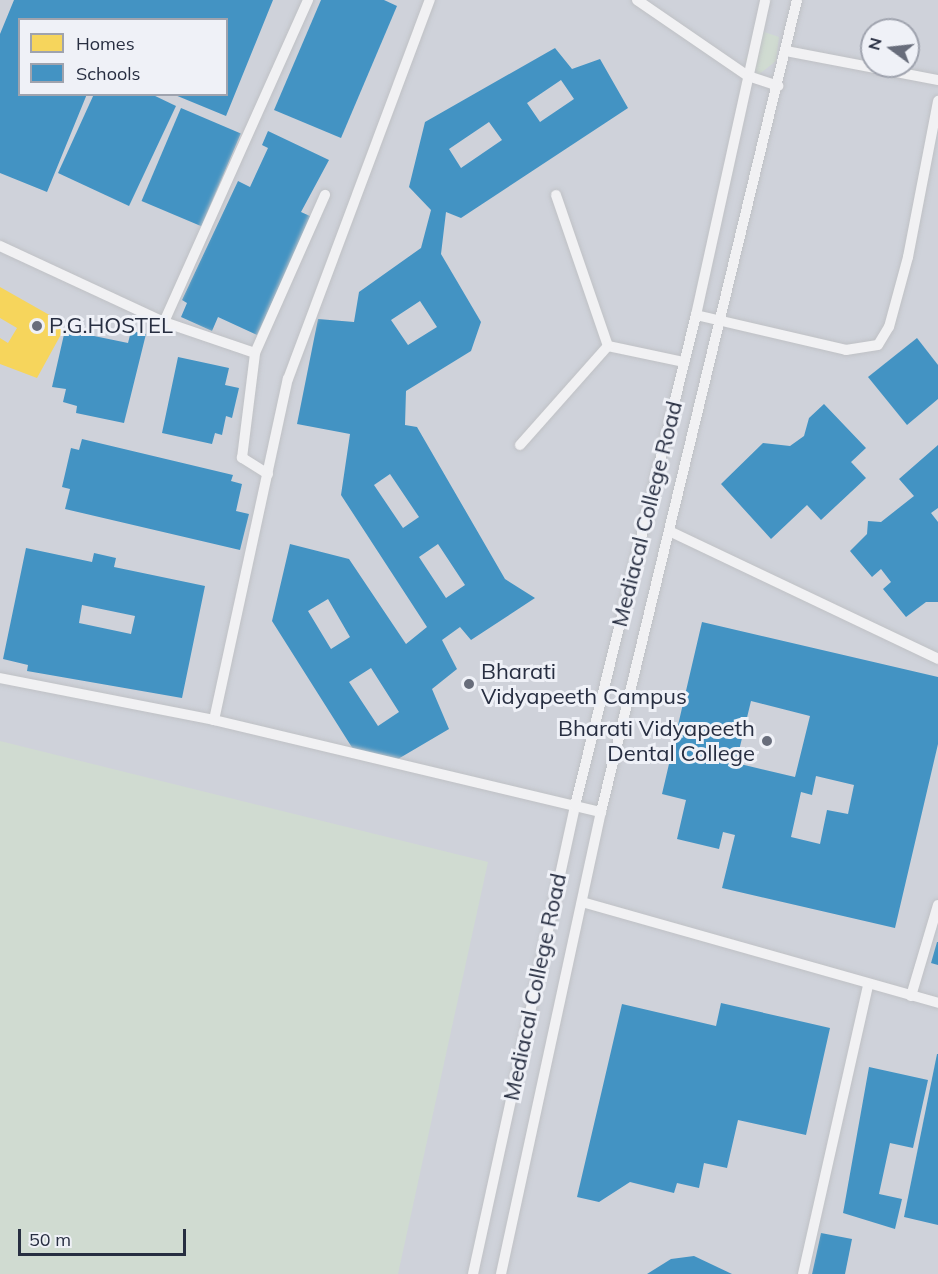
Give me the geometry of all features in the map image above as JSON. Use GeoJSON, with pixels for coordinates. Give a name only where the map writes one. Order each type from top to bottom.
{"type":"FeatureCollection","features":[{"type":"Feature","properties":{"kind":"lane"},"geometry":{"type":"LineString","coordinates":[[164,322],[308,0]]}},
{"type":"Feature","properties":{"kind":"lane"},"geometry":{"type":"LineString","coordinates":[[214,720],[288,379],[430,0]]}},
{"type":"Feature","properties":{"kind":"lane"},"geometry":{"type":"LineString","coordinates":[[637,0],[748,76],[778,86]]}},
{"type":"Feature","properties":{"kind":"lane","name":"Mediacal College Road"},"geometry":{"type":"LineString","coordinates":[[473,1274],[575,806],[696,315],[765,0]]}},
{"type":"Feature","properties":{"kind":"lane"},"geometry":{"type":"LineString","coordinates":[[501,1274],[601,812],[723,322],[797,0]]}},
{"type":"Feature","properties":{"kind":"lane"},"geometry":{"type":"LineString","coordinates":[[786,51],[938,80]]}},
{"type":"Feature","properties":{"kind":"lane"},"geometry":{"type":"LineString","coordinates":[[696,315],[846,350],[878,345],[890,327],[908,257],[938,101]]}},
{"type":"Feature","properties":{"kind":"lane"},"geometry":{"type":"LineString","coordinates":[[268,474],[242,458],[255,353],[325,195]]}},
{"type":"Feature","properties":{"kind":"lane"},"geometry":{"type":"LineString","coordinates":[[555,195],[608,346]]}},
{"type":"Feature","properties":{"kind":"lane"},"geometry":{"type":"LineString","coordinates":[[0,246],[164,322],[255,353]]}},
{"type":"Feature","properties":{"kind":"lane"},"geometry":{"type":"LineString","coordinates":[[608,346],[684,362]]}},
{"type":"Feature","properties":{"kind":"lane"},"geometry":{"type":"LineString","coordinates":[[520,445],[608,346]]}},
{"type":"Feature","properties":{"kind":"lane"},"geometry":{"type":"LineString","coordinates":[[671,532],[938,659]]}},
{"type":"Feature","properties":{"kind":"lane"},"geometry":{"type":"LineString","coordinates":[[0,678],[214,720],[601,812]]}},
{"type":"Feature","properties":{"kind":"lane"},"geometry":{"type":"LineString","coordinates":[[582,902],[868,985],[938,1002]]}},
{"type":"Feature","properties":{"kind":"lane"},"geometry":{"type":"LineString","coordinates":[[911,996],[938,905]]}},
{"type":"Feature","properties":{"kind":"lane"},"geometry":{"type":"LineString","coordinates":[[803,1274],[868,985]]}},
{"type":"Feature","properties":{"kind":"shaded area","name":"Bharati Vidyapeeth Campus"},"geometry":{"type":"Polygon","coordinates":[[[0,0],[938,0],[938,1274],[0,1274],[0,0]]]}},
{"type":"Feature","properties":{"kind":"shaded area"},"geometry":{"type":"Polygon","coordinates":[[[764,32],[779,37],[776,61],[758,75],[745,60],[764,32]]]}},
{"type":"Feature","properties":{"kind":"shaded area"},"geometry":{"type":"Polygon","coordinates":[[[0,741],[488,862],[398,1274],[0,1274],[0,741]]]}},
{"type":"Feature","properties":{"kind":"building: Homes"},"geometry":{"type":"Polygon","coordinates":[[[0,287],[53,317],[51,322],[64,329],[37,378],[0,364],[0,338],[8,343],[17,328],[0,318],[0,287]]]}},
{"type":"Feature","properties":{"kind":"building: Schools"},"geometry":{"type":"Polygon","coordinates":[[[14,0],[273,0],[226,116],[177,96],[228,96],[228,18],[18,18],[18,96],[86,96],[47,192],[0,173],[0,34],[14,0]]]}},
{"type":"Feature","properties":{"kind":"building: Schools"},"geometry":{"type":"Polygon","coordinates":[[[321,0],[384,0],[397,6],[341,138],[274,110],[321,0]]]}},
{"type":"Feature","properties":{"kind":"building: Schools"},"geometry":{"type":"Polygon","coordinates":[[[555,48],[572,69],[600,59],[628,108],[461,218],[446,212],[441,254],[481,322],[471,351],[406,391],[405,425],[417,427],[505,579],[535,598],[471,640],[460,627],[442,640],[457,669],[432,689],[449,729],[398,759],[353,749],[272,621],[290,544],[349,559],[406,644],[427,627],[341,495],[350,434],[297,424],[318,319],[354,322],[359,292],[421,248],[431,210],[409,187],[425,122],[555,48]],[[561,80],[527,103],[540,122],[574,99],[561,80]],[[489,122],[449,149],[461,168],[502,140],[489,122]],[[420,301],[391,320],[408,345],[437,327],[420,301]],[[390,474],[374,485],[403,528],[419,517],[390,474]],[[438,544],[419,557],[446,598],[465,585],[438,544]],[[328,599],[308,611],[331,649],[350,637],[328,599]],[[371,668],[349,682],[378,726],[399,712],[371,668]]]}},
{"type":"Feature","properties":{"kind":"building: Schools"},"geometry":{"type":"Polygon","coordinates":[[[93,96],[155,96],[176,106],[129,206],[58,173],[93,96]]]}},
{"type":"Feature","properties":{"kind":"building: Schools"},"geometry":{"type":"Polygon","coordinates":[[[181,108],[241,133],[201,226],[142,201],[181,108]]]}},
{"type":"Feature","properties":{"kind":"building: Schools"},"geometry":{"type":"Polygon","coordinates":[[[268,131],[329,160],[301,212],[312,217],[257,335],[218,317],[212,331],[181,317],[187,303],[182,300],[238,181],[250,187],[268,148],[262,145],[268,131]]]}},
{"type":"Feature","properties":{"kind":"building: Schools"},"geometry":{"type":"Polygon","coordinates":[[[65,330],[128,343],[131,331],[146,334],[124,423],[76,413],[77,406],[63,402],[66,389],[52,387],[65,330]]]}},
{"type":"Feature","properties":{"kind":"building: Schools"},"geometry":{"type":"Polygon","coordinates":[[[917,338],[938,365],[938,399],[907,425],[868,377],[917,338]]]}},
{"type":"Feature","properties":{"kind":"building: Schools"},"geometry":{"type":"Polygon","coordinates":[[[178,357],[229,368],[225,385],[239,388],[232,418],[226,416],[222,435],[215,433],[212,444],[162,433],[178,357]]]}},
{"type":"Feature","properties":{"kind":"building: Schools"},"geometry":{"type":"Polygon","coordinates":[[[824,404],[866,448],[851,462],[866,478],[821,520],[807,505],[771,539],[721,484],[763,443],[790,446],[804,436],[809,418],[824,404]]]}},
{"type":"Feature","properties":{"kind":"building: Schools"},"geometry":{"type":"Polygon","coordinates":[[[82,439],[233,475],[231,481],[242,484],[236,511],[249,514],[240,550],[65,509],[70,489],[62,487],[71,448],[79,450],[82,439]]]}},
{"type":"Feature","properties":{"kind":"building: Schools"},"geometry":{"type":"Polygon","coordinates":[[[938,445],[938,508],[931,513],[938,522],[938,602],[926,602],[906,617],[883,589],[891,582],[881,569],[872,577],[850,551],[867,534],[868,521],[881,522],[914,496],[899,479],[938,445]]]}},
{"type":"Feature","properties":{"kind":"building: Schools"},"geometry":{"type":"Polygon","coordinates":[[[26,548],[92,562],[94,553],[116,558],[114,567],[205,586],[182,698],[27,671],[28,665],[3,659],[26,548]],[[82,605],[79,623],[131,634],[135,616],[82,605]]]}},
{"type":"Feature","properties":{"kind":"building: Schools"},"geometry":{"type":"Polygon","coordinates":[[[702,622],[938,677],[938,744],[895,928],[722,888],[735,835],[723,832],[719,849],[677,839],[686,800],[662,794],[702,622]],[[751,701],[736,763],[795,777],[810,716],[751,701]],[[816,776],[812,795],[801,792],[791,837],[820,844],[827,810],[848,814],[854,785],[816,776]]]}},
{"type":"Feature","properties":{"kind":"building: Schools"},"geometry":{"type":"Polygon","coordinates":[[[938,942],[938,965],[931,963],[938,942]]]}},
{"type":"Feature","properties":{"kind":"building: Schools"},"geometry":{"type":"Polygon","coordinates":[[[721,1003],[830,1028],[806,1135],[738,1120],[727,1168],[704,1163],[699,1188],[677,1183],[674,1193],[630,1182],[599,1202],[577,1197],[622,1004],[716,1026],[721,1003]]]}},
{"type":"Feature","properties":{"kind":"building: Schools"},"geometry":{"type":"Polygon","coordinates":[[[938,1054],[938,1225],[904,1217],[938,1054]]]}},
{"type":"Feature","properties":{"kind":"building: Schools"},"geometry":{"type":"Polygon","coordinates":[[[869,1067],[928,1080],[913,1148],[890,1143],[879,1194],[902,1199],[895,1229],[843,1213],[869,1067]]]}},
{"type":"Feature","properties":{"kind":"building: Schools"},"geometry":{"type":"Polygon","coordinates":[[[821,1233],[852,1239],[845,1274],[812,1274],[821,1233]]]}},
{"type":"Feature","properties":{"kind":"building: Schools"},"geometry":{"type":"Polygon","coordinates":[[[694,1256],[732,1274],[647,1274],[671,1259],[694,1256]]]}},
{"type":"Feature","properties":{"kind":"place","name":"P.G.HOSTEL"},"geometry":{"type":"Point","coordinates":[37,326]}},
{"type":"Feature","properties":{"kind":"place","name":"Bharati Vidyapeeth Campus"},"geometry":{"type":"Point","coordinates":[469,684]}},
{"type":"Feature","properties":{"kind":"place","name":"Bharati Vidyapeeth Dental College"},"geometry":{"type":"Point","coordinates":[767,741]}}]}
